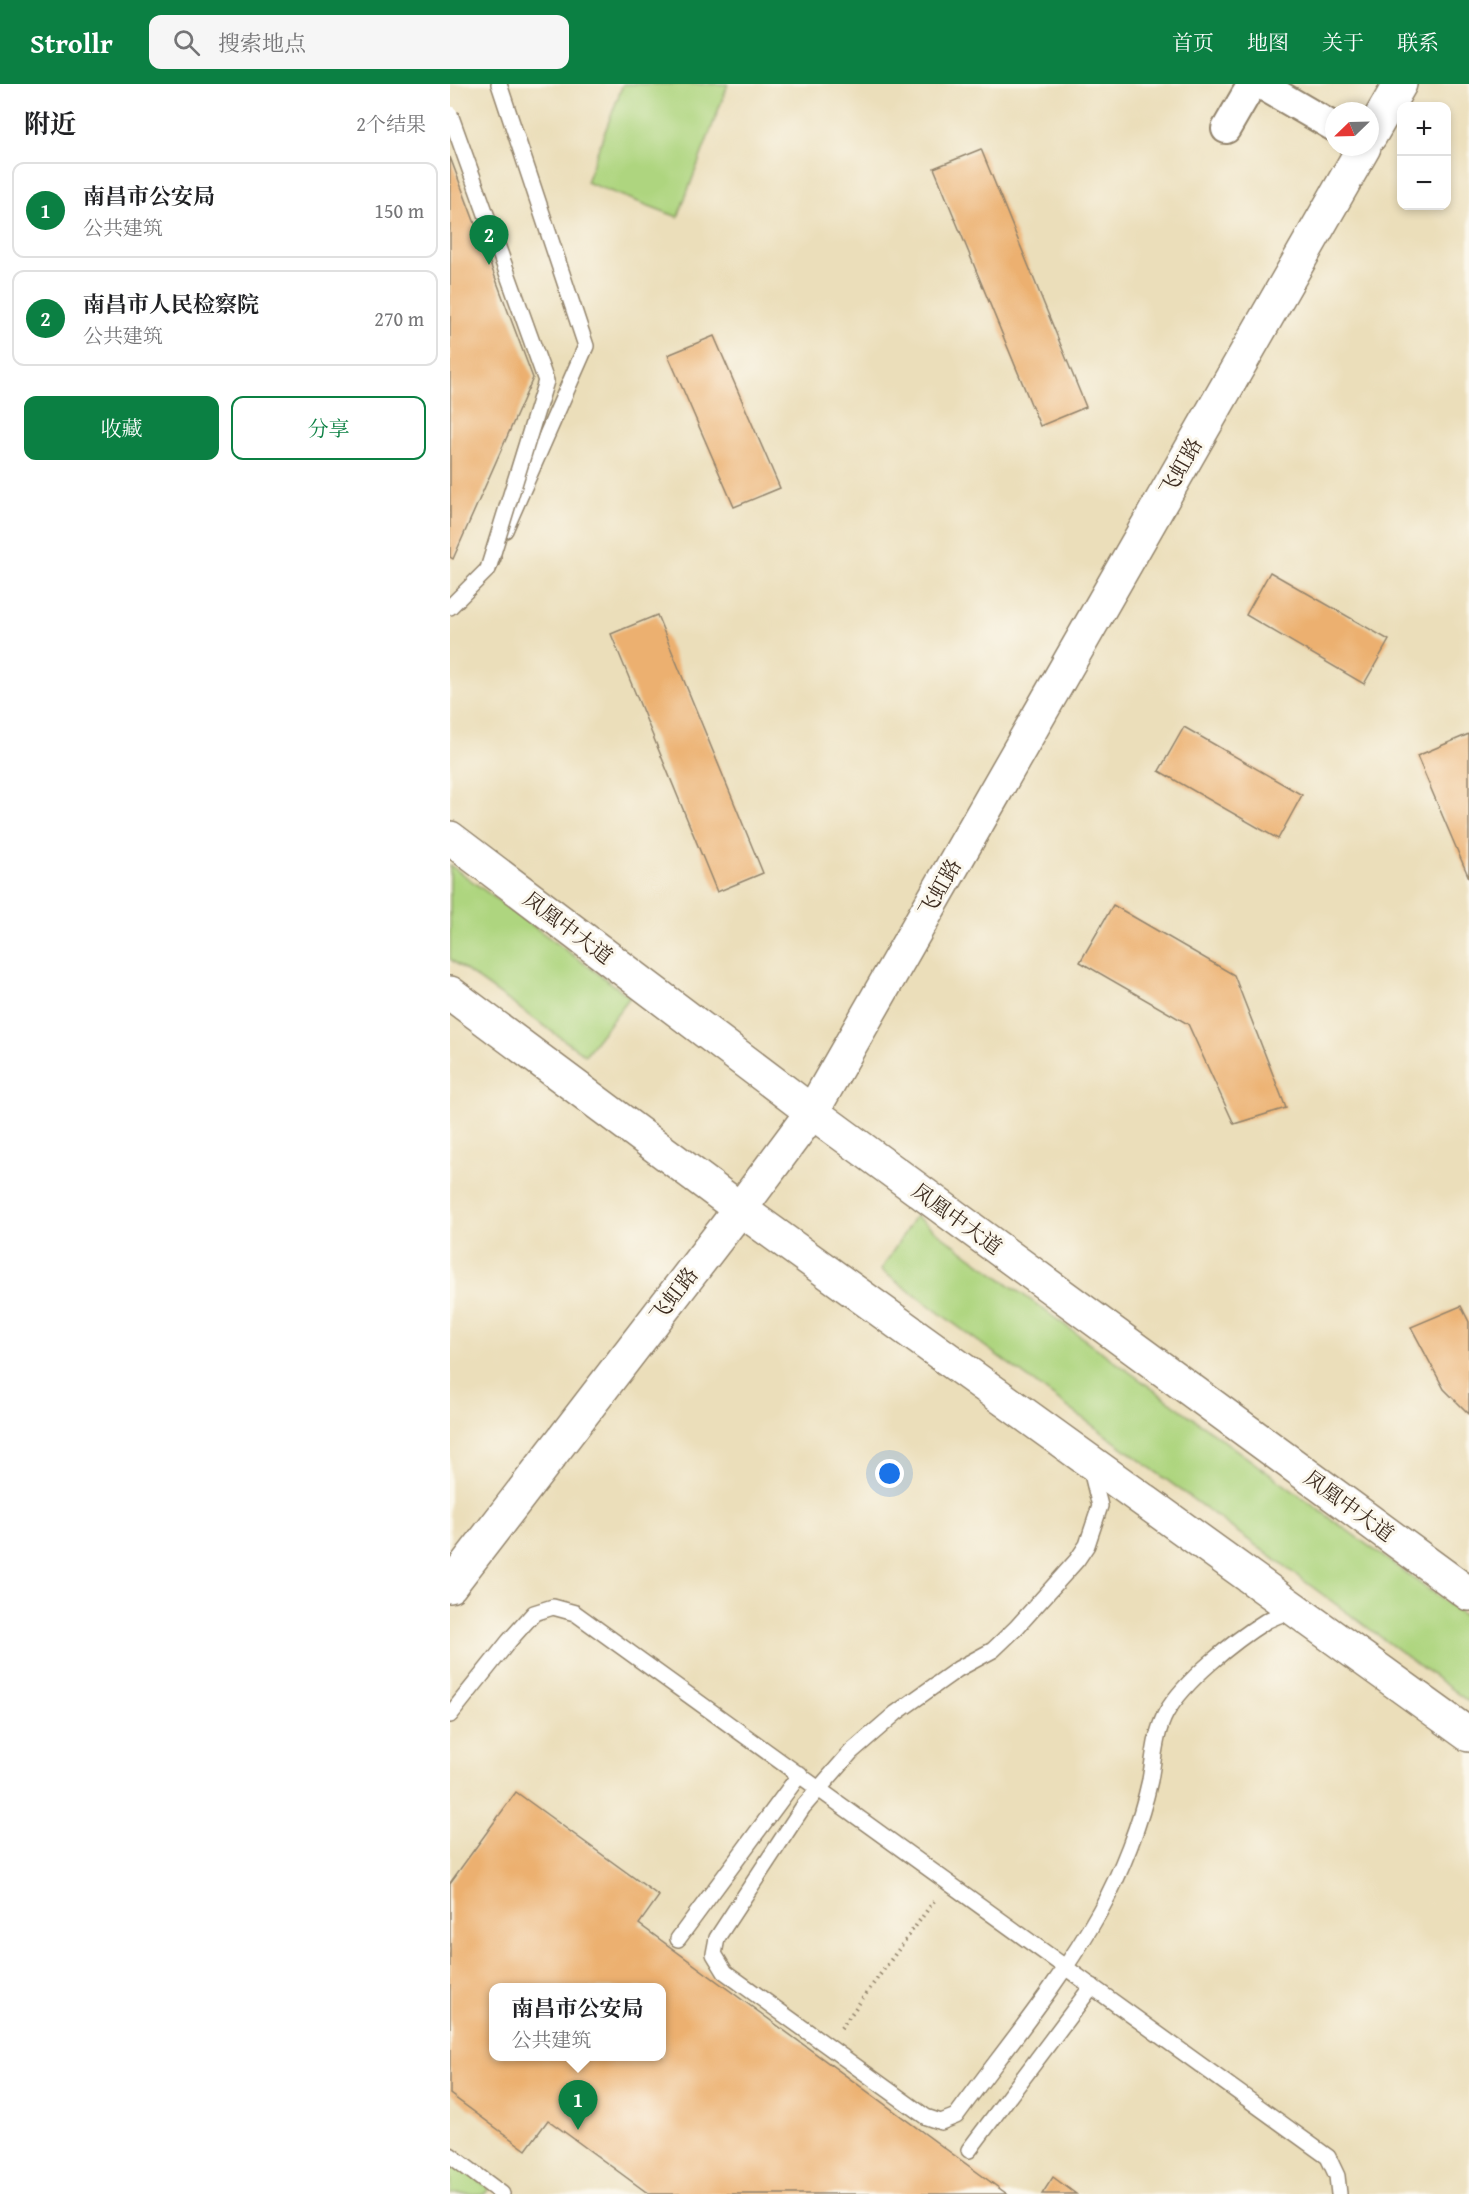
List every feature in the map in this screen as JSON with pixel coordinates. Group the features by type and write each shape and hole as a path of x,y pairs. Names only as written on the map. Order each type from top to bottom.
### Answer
{"main road":[{"path":"1379,120 1400,84"},
{"name":"飞虹路","path":"450,1586 812,1112 1359,156"},
{"name":"凤凰中大道","path":"450,838 812,1112 1469,1594"},
{"path":"450,993 740,1209 1469,1735"}],"street":[{"path":"1226,129 1252,84"},
{"path":"1260,84 1325,122"}],"lane":[{"path":"450,607 488,569 586,346 499,84"},
{"path":"450,114 546,381 488,569"},
{"path":"1089,1460 1100,1506 1087,1545 1077,1560 1016,1628 993,1650 958,1669 896,1713 851,1752 803,1807 717,1938 714,1954 725,1972 827,2046 926,2117 941,2122 956,2116 1056,1980 1099,1913 1120,1874 1150,1781 1155,1746 1165,1714 1183,1690 1216,1658 1267,1620 1296,1610"},
{"path":"450,1715 534,1613 553,1606 575,1613 1328,2157 1337,2176 1339,2194"},
{"path":"678,1939 800,1774"},
{"path":"969,2150 1092,1986"},
{"path":"450,2155 502,2194"}],"path":[{"path":"827,2046 949,1882"}],"green space":[{"path":"623,84 728,84 678,217 586,182"},
{"path":"450,865 630,997 585,1055 450,959"},
{"path":"915,1216 1469,1619 1469,1702 881,1270"},
{"path":"450,2160 489,2188 485,2194 450,2194"}],"building":[{"path":"981,149 1086,407 1040,426 934,168"},
{"path":"450,157 533,378 453,559 450,557"},
{"path":"714,336 780,488 734,507 668,355"},
{"path":"1270,572 1389,640 1364,684 1246,615"},
{"path":"657,615 763,873 717,892 611,634"},
{"path":"1184,727 1302,795 1278,839 1159,771"},
{"path":"1469,734 1469,878 1417,756"},
{"path":"1113,905 1234,975 1286,1108 1234,1124 1188,1024 1080,962"},
{"path":"1461,1306 1469,1322 1469,1414 1444,1389 1411,1327"},
{"path":"516,1792 659,1896 639,1924 1007,2194 649,2194 548,2120 526,2150 450,2094 450,1883"},
{"path":"1053,2177 1076,2194 1042,2194"}],"place":[{"name":"南昌市人民检察院","path":"489,265"},
{"name":"南昌市公安局","path":"578,2130"}]}
